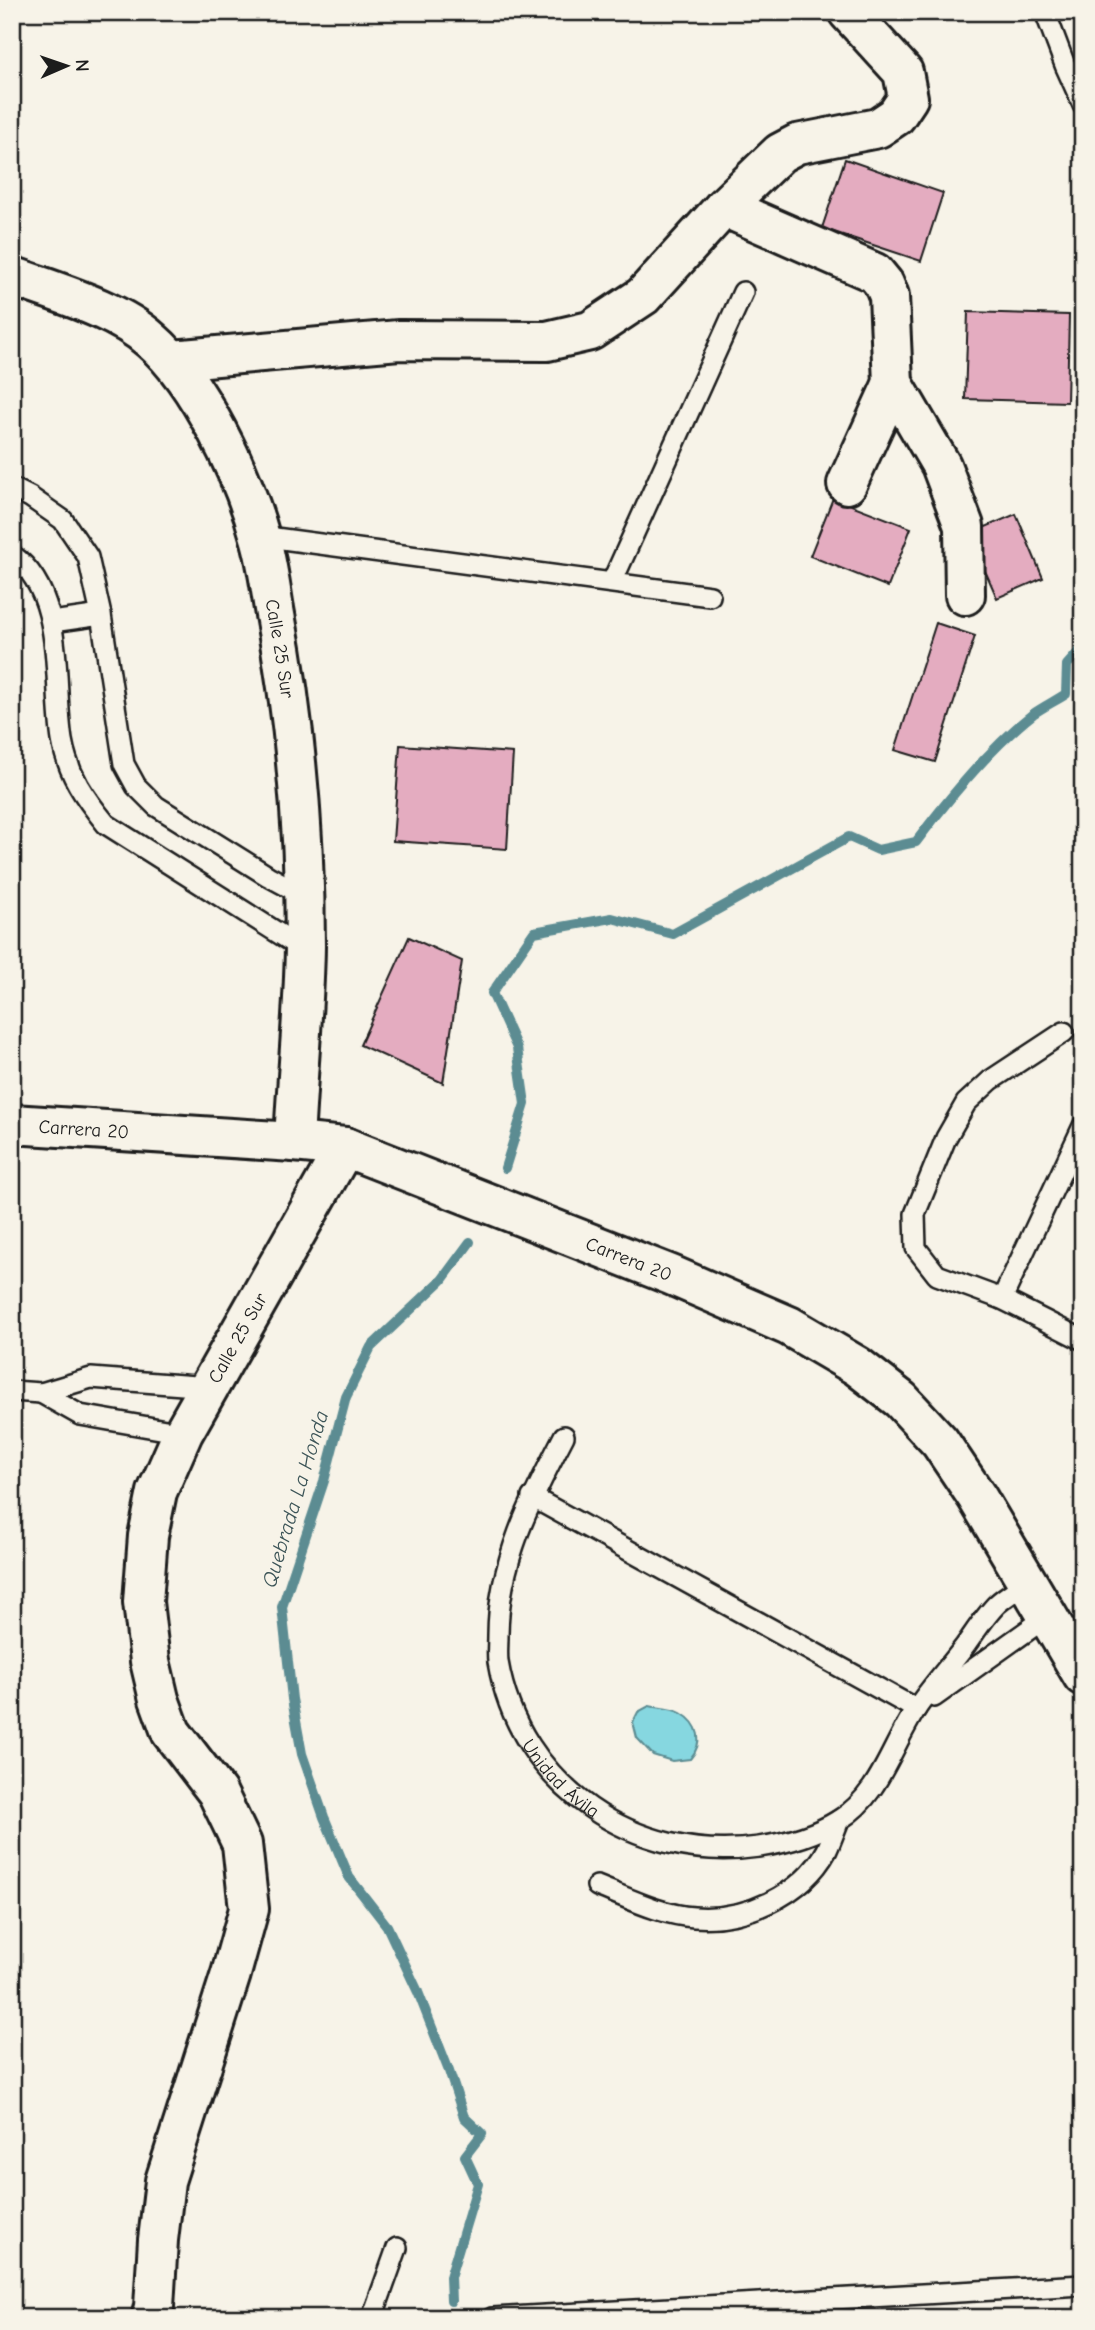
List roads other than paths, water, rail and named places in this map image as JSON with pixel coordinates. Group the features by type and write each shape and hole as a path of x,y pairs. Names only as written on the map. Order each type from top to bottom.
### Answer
{"street":[{"path":"172,360 400,340 547,341 590,331 643,296 724,207 780,153 797,144 878,128 896,117 908,98 903,72 848,12"},
{"path":"724,207 876,273 884,284 889,296 893,383 847,484"},
{"name":"Calle 25 Sur","path":"12,276 107,312 149,337 172,360 212,421 236,473 260,536 284,665 295,759 305,895 305,950 294,1142"},
{"path":"893,383 940,465 964,526 965,595"},
{"name":"Carrera 20","path":"12,1124 345,1147 695,1285 789,1326 857,1366 901,1399 940,1442 977,1497 1083,1676"},
{"name":"Calle 25 Sur","path":"151,2318 165,2181 248,1909 242,1844 217,1792 170,1732 159,1699 150,1661 143,1602 148,1536 157,1492 183,1433 345,1147"}],"lane":[{"path":"1045,12 1083,104"},
{"path":"612,582 743,292"},
{"path":"12,488 30,497 62,520 88,557 101,615 124,764 136,786 156,806 268,876 305,895"},
{"path":"260,536 710,596"},
{"path":"12,555 23,562 36,583 52,622 62,742 70,769 82,794 106,824 305,950"},
{"path":"52,622 101,615"},
{"path":"1064,1032 991,1080 967,1103 946,1138 915,1214 916,1248 937,1275 1002,1299 1083,1340"},
{"path":"1002,1299 1083,1126"},
{"path":"12,1391 41,1393 91,1378 209,1387"},
{"path":"41,1393 80,1415 183,1433"},
{"name":"Unidad Ávila","path":"564,1436 532,1497 507,1564 498,1613 498,1661 512,1712 535,1753 567,1791 601,1817 634,1833 669,1844 704,1850 736,1850 800,1838 839,1820 861,1802 882,1775 916,1709 998,1604 1027,1582"},
{"path":"532,1497 916,1709"},
{"name":"Unidad Ávila","path":"916,1709 1048,1616"},
{"name":"Unidad Ávila","path":"597,1886 649,1907 693,1917 728,1916 766,1905 799,1884 826,1852 839,1820"},
{"path":"372,2318 397,2248"},
{"path":"492,2318 1083,2285"}],"water":[{"path":"649,1706 677,1711 687,1717 696,1728 697,1747 690,1759 672,1761 653,1755 637,1738 633,1722 638,1712"}],"waterway":[{"name":"Quebrada La Honda","path":"505,1168 525,1104 517,1048 492,993 534,932 612,918 673,934 849,837 878,850 916,842 956,791 1001,742 1033,714 1066,694 1067,665 1083,647"},
{"name":"Quebrada La Honda","path":"451,2301 450,2277 478,2184 465,2156 482,2134 464,2117 418,1992 387,1926 349,1877 324,1817 302,1754 292,1699 282,1607 324,1481 346,1397 371,1347 442,1280 470,1242"}]}
